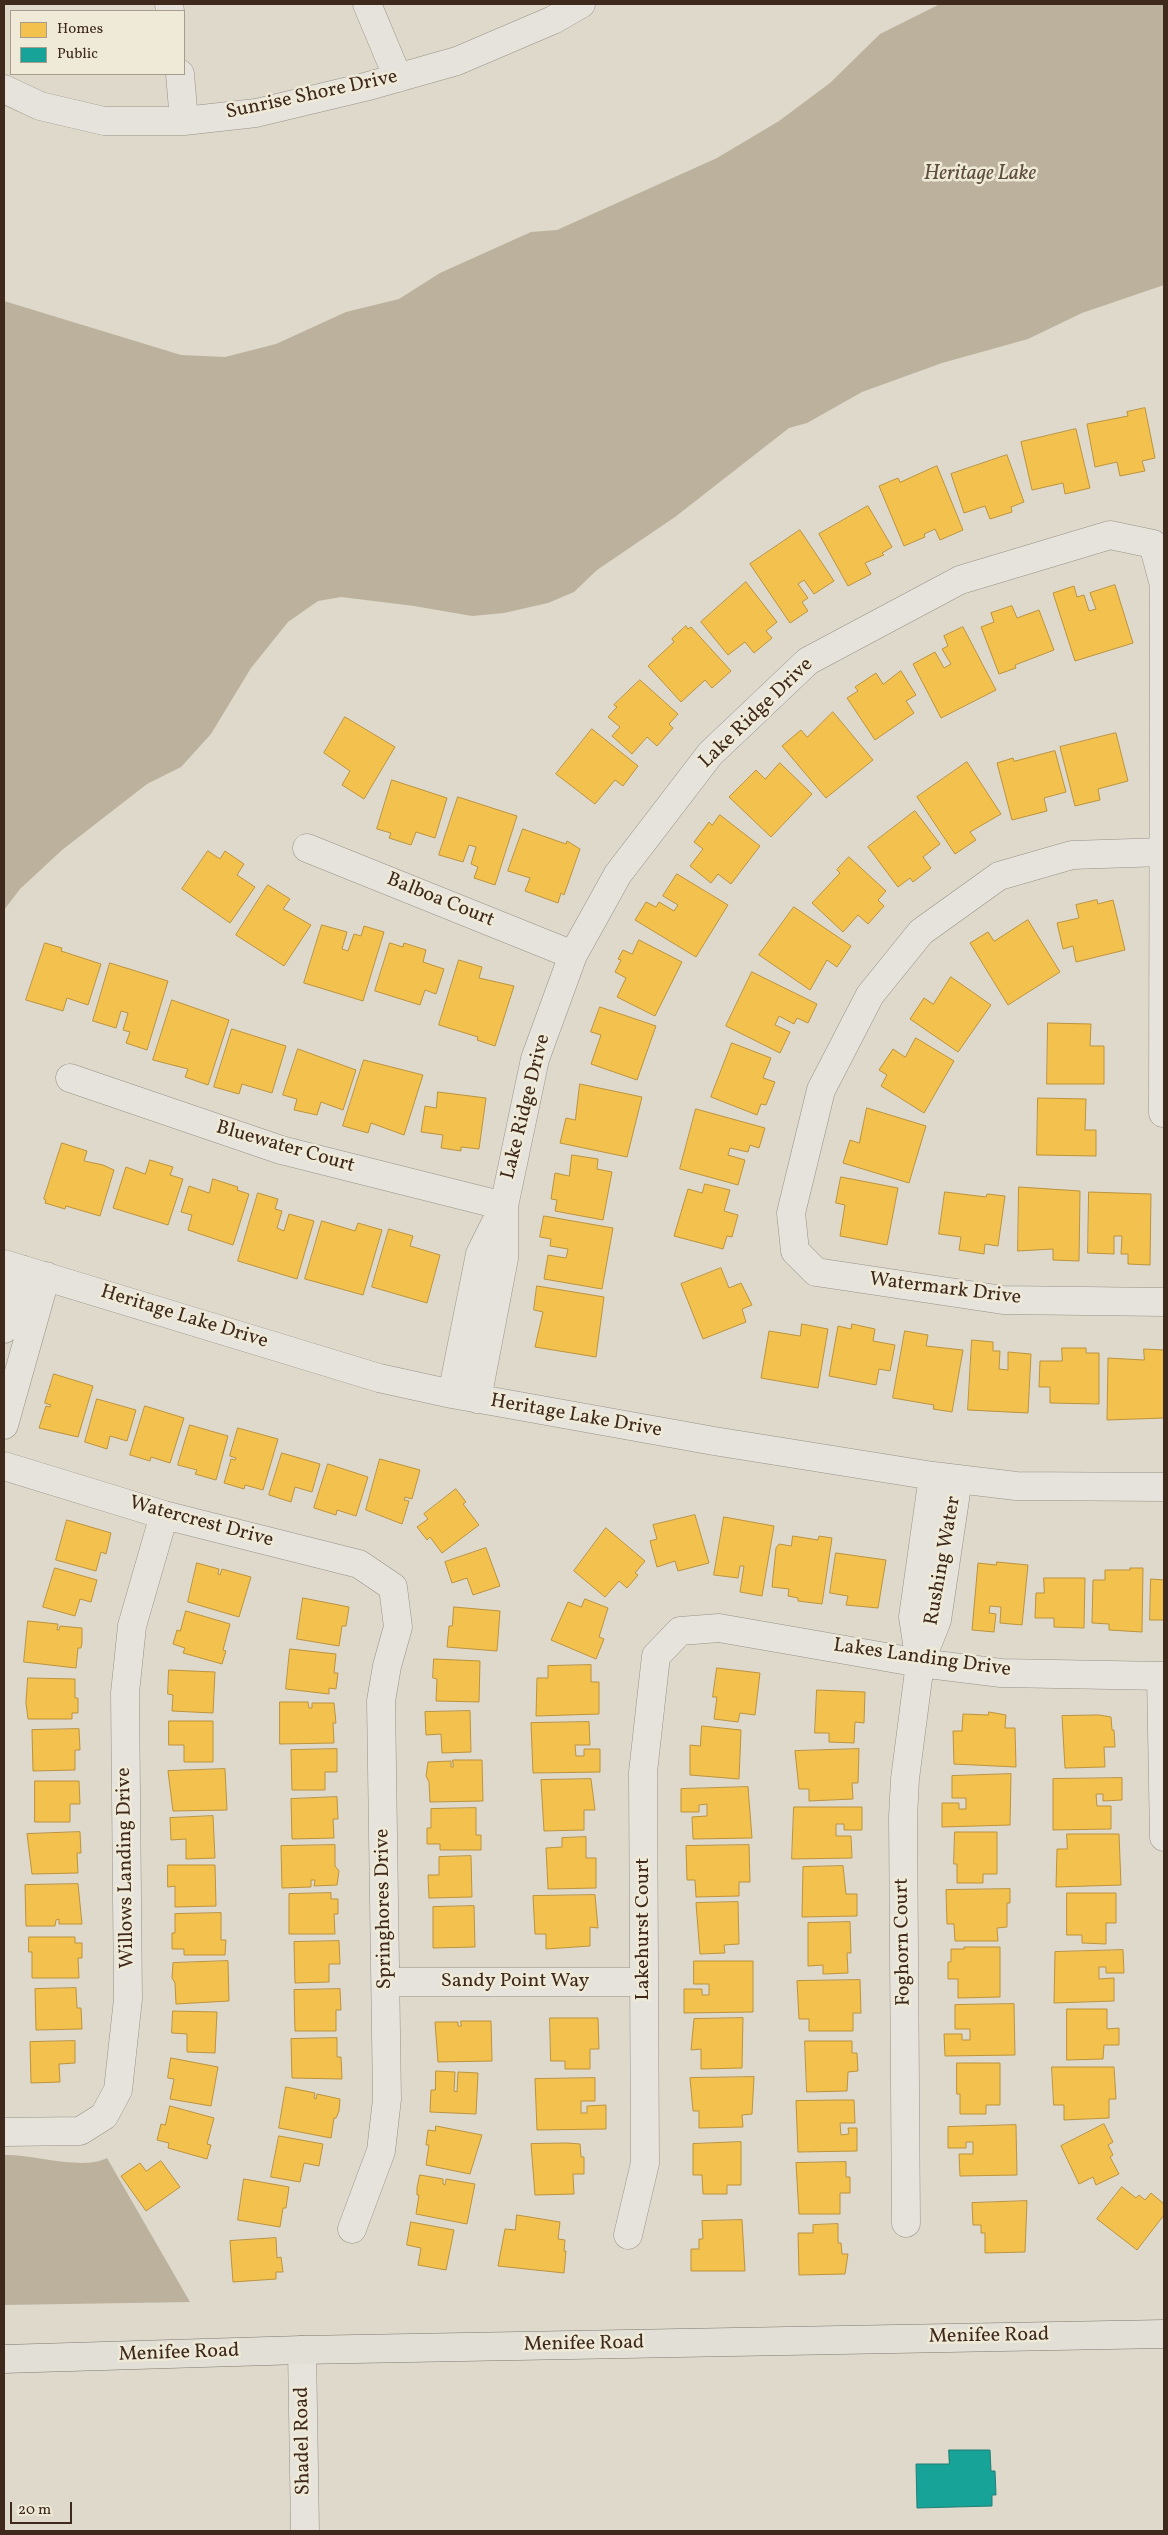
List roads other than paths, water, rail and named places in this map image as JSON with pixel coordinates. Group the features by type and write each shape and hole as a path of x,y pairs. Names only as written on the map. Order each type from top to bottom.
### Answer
{"main road":[{"name":"Menifee Road","path":"4,2358 302,2350 1164,2334"}],"street":[{"path":"367,4 398,78"},
{"name":"Sunrise Shore Drive","path":"4,89 40,106 104,121 184,121 256,113 398,78 457,61 553,20 581,4"},
{"path":"180,75 184,121"},
{"name":"Lake Ridge Drive","path":"464,1396 504,1258 504,1206 535,1059 572,955 618,874 710,754 808,661 960,580 1110,535 1152,544 1164,585 1163,852"},
{"name":"Balboa Court","path":"307,848 572,955"},
{"path":"1163,852 1163,1112"},
{"name":"Watermark Drive","path":"1163,852 1072,855 999,876 921,932 870,995 821,1090 791,1213 795,1251 816,1272 1003,1300 1164,1302"},
{"name":"Bluewater Court","path":"70,1078 281,1150 504,1206"},
{"path":"4,1329 24,1270"},
{"path":"4,1425 24,1270"},
{"name":"Heritage Lake Drive","path":"24,1270 379,1378 464,1396 714,1441 946,1477 1016,1486 1164,1487"},
{"name":"Watercrest Drive","path":"4,1466 164,1516 359,1564 394,1587"},
{"name":"Rushing Water","path":"920,1663 913,1617 946,1477"},
{"name":"Willows Landing Drive","path":"4,2132 80,2131 104,2116 118,2090 128,1999 125,1694 132,1626 164,1516"},
{"name":"Springhores Drive","path":"352,2229 382,2142 387,2099 387,1982 381,1701 387,1666 398,1627 394,1587"},
{"name":"Lakes Landing Drive","path":"680,1631 719,1628 920,1663 1001,1673 1163,1676"},
{"name":"Lakehurst Court","path":"628,2235 645,2163 643,1772 656,1656 680,1631"},
{"name":"Foghorn Court","path":"906,2223 903,1817 905,1779 920,1663"},
{"path":"1163,1676 1164,1837"},
{"name":"Sandy Point Way","path":"387,1982 644,1982"},
{"name":"Shadel Road","path":"302,2350 305,2531"}],"water":[{"name":"Heritage Lake","path":"940,4 1164,4 1164,285 1082,313 1028,339 942,363 862,392 807,423 789,428 675,517 597,570 574,592 548,603 504,613 472,616 414,606 341,597 318,601 288,622 251,668 211,734 181,767 147,784 62,850 20,889 4,910 4,301 181,355 225,357 276,344 346,312 399,299 440,273 531,232 557,230 717,158 779,121 830,83 880,34"},
{"path":"4,2155 85,2163 97,2162 107,2158 190,2302 4,2305"}]}
